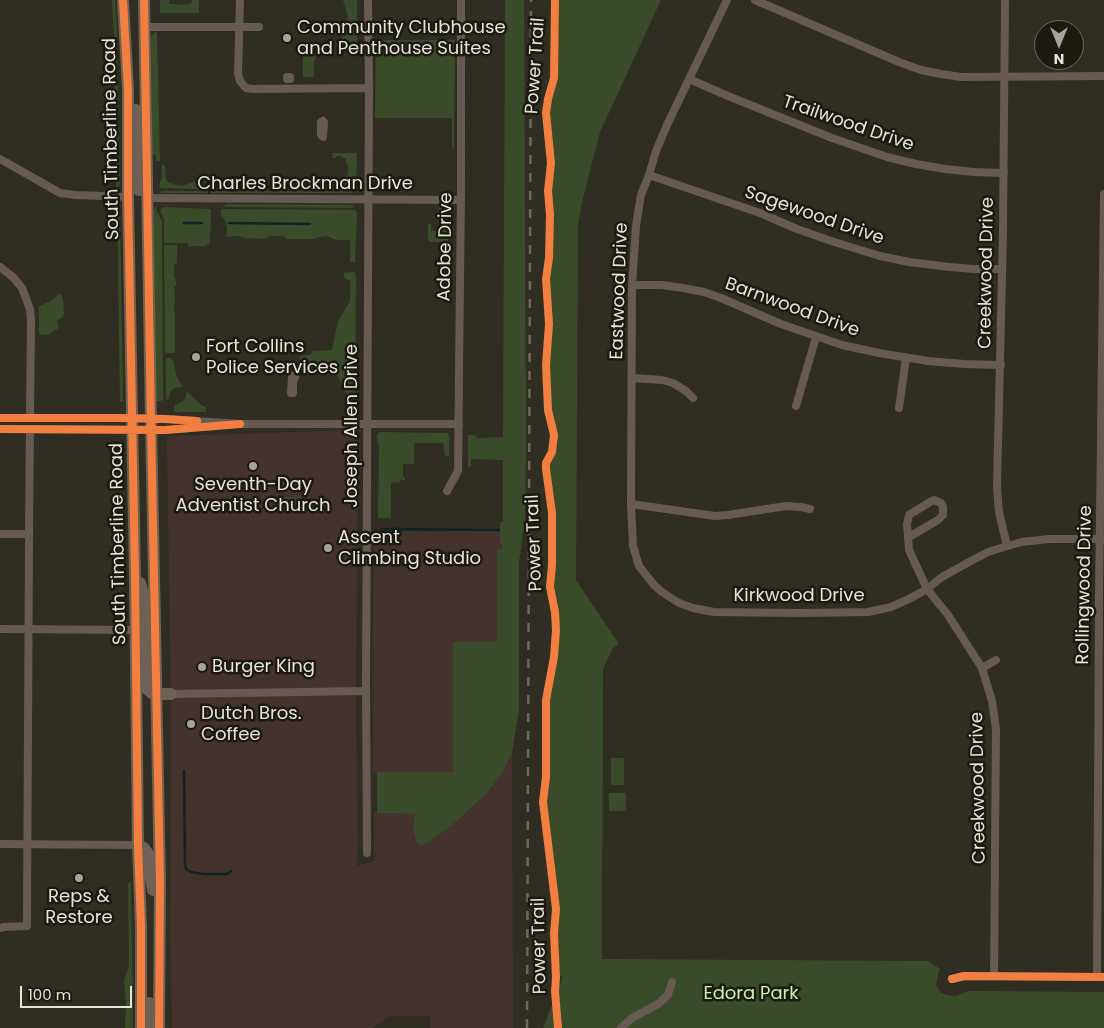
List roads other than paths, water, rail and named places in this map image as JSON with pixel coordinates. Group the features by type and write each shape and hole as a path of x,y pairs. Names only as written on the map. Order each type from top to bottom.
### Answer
{"main road":[{"name":"South Timberline Road","path":"124,0 128,89 128,197 142,1028"},
{"name":"South Timberline Road","path":"144,0 160,881 159,1028"},
{"path":"128,89 136,109 139,191 142,196 148,198"},
{"path":"128,197 137,201 140,206 141,260 149,294"},
{"path":"135,574 142,586 145,605 147,690 157,694 171,694"},
{"path":"138,845 144,848 148,854 159,947"},
{"path":"141,926 147,958 151,1028"}],"street":[{"path":"240,0 238,74 244,86 249,89 369,88"},
{"name":"Joseph Allen Drive","path":"367,853 368,0"},
{"name":"Adobe Drive","path":"447,491 458,471 461,0"},
{"name":"Eastwood Drive","path":"662,592 639,566 633,546 631,504 632,285 636,226 640,195 649,175 656,151 727,0"},
{"path":"755,0 921,70 961,77 1104,76"},
{"name":"Creekwood Drive","path":"1005,0 998,500 1007,546"},
{"path":"144,27 259,27"},
{"name":"Trailwood Drive","path":"689,79 824,134 887,157 945,169 1004,173"},
{"path":"0,159 60,193 128,197"},
{"name":"Sagewood Drive","path":"649,175 760,213 826,240 880,256 950,267 1002,269"},
{"name":"Rollingwood Drive","path":"1100,977 1104,194"},
{"name":"Charles Brockman Drive","path":"148,198 461,200"},
{"path":"0,267 14,278 22,288 30,309 30,417"},
{"name":"Barnwood Drive","path":"632,285 662,285 704,292 842,346 906,358 964,364 1000,365"},
{"path":"796,406 816,337"},
{"path":"899,408 906,358"},
{"path":"632,378 662,380 672,383 681,387 693,398"},
{"path":"0,418 30,417 132,424"},
{"path":"0,429 132,424 194,428 240,424 459,424"},
{"path":"0,928 27,926 30,429"},
{"name":"Creekwood Drive","path":"909,537 943,515 944,507 941,503 934,500 909,515 907,524 909,550 927,589 948,615 982,668 992,701 996,729 994,976"},
{"path":"631,504 715,516 786,506 810,509"},
{"path":"0,534 29,534"},
{"name":"Kirkwood Drive","path":"662,592 679,603 714,612 868,612 891,607 911,598 969,562 988,552 1007,546 1049,539 1102,539"},
{"path":"0,629 135,630"},
{"path":"982,668 996,660"},
{"path":"171,694 366,691"},
{"path":"0,844 138,845"},
{"path":"952,980 964,976 1100,977"},
{"path":"622,1028 632,1018 658,1004 668,995 672,982"}],"waterway":[{"path":"208,181 209,189"},
{"path":"257,187 264,185 274,188"},
{"path":"209,187 255,187"},
{"path":"276,188 283,187"},
{"path":"184,223 202,223"},
{"path":"229,223 310,224"},
{"path":"381,529 499,530"},
{"path":"184,771 186,869 203,874 227,874 231,871"}],"railway":[{"path":"527,1028 531,0"}],"place":[{"name":"Community Clubhouse and Penthouse Suites","path":"287,38"},
{"name":"Fort Collins Police Services","path":"196,357"},
{"name":"Seventh-Day Adventist Church","path":"253,466"},
{"name":"Ascent Climbing Studio","path":"328,548"},
{"name":"Burger King","path":"202,667"},
{"name":"Dutch Bros. Coffee","path":"191,724"},
{"name":"Reps & Restore","path":"79,878"}],"park label":[{"name":"Edora Park","path":"751,994"}]}
